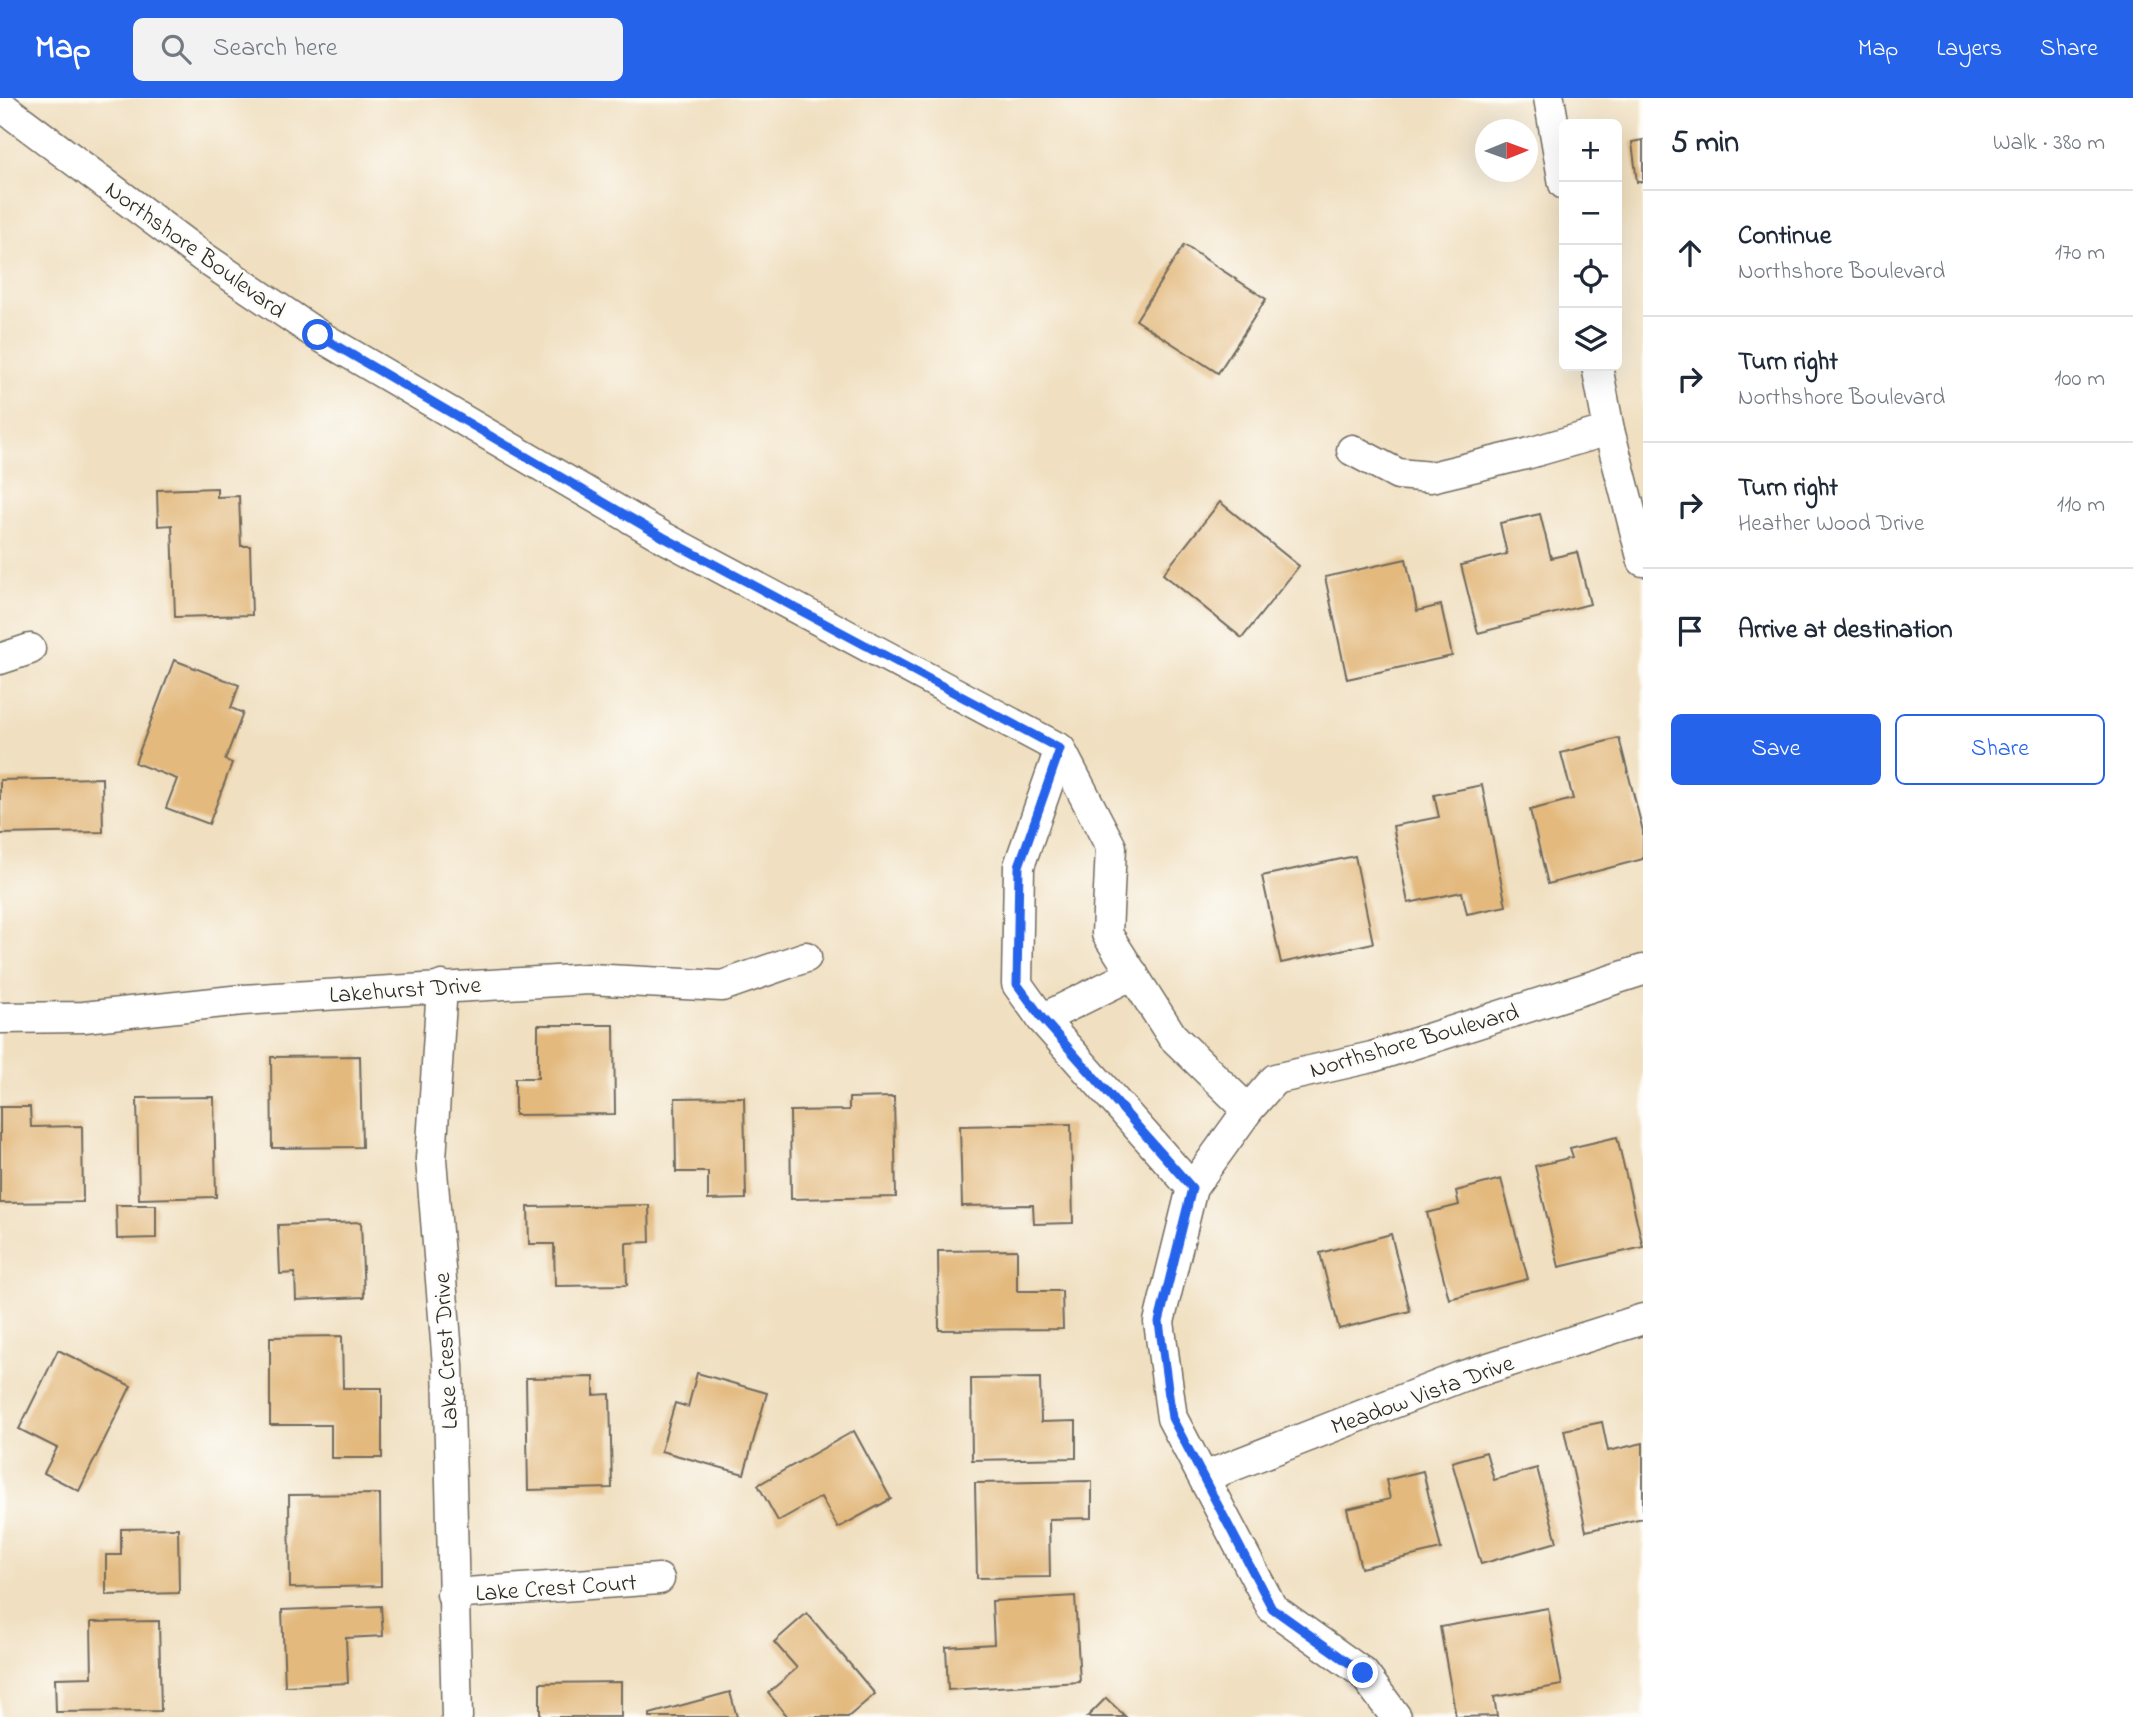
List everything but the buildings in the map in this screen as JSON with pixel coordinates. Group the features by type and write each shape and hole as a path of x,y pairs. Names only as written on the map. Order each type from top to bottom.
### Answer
{"street":[{"path":"1549,98 1564,182"},
{"name":"Northshore Boulevard","path":"0,105 204,257 318,335 663,537 1060,749"},
{"path":"1598,371 1609,430 1643,561"},
{"path":"1352,450 1398,474 1431,477 1609,430"},
{"path":"0,659 30,649"},
{"path":"1060,749 1111,847 1107,934 1172,1036 1248,1110"},
{"path":"1060,749 1019,866 1017,984 1042,1018 1192,1188 1159,1322 1172,1418 1272,1608 1363,1673 1396,1717"},
{"name":"Lakehurst Drive","path":"0,1018 84,1017 242,1000 589,979 722,986 806,957"},
{"name":"Northshore Boulevard","path":"1192,1188 1248,1110 1275,1079 1373,1057 1643,970"},
{"path":"1042,1018 1133,974"},
{"name":"Lake Crest Drive","path":"442,986 431,1160 449,1365 457,1717"},
{"name":"Meadow Vista Drive","path":"1204,1477 1460,1377 1643,1320"},
{"name":"Lake Crest Court","path":"453,1594 659,1579"}],"route":[{"path":"318,335 663,537 1060,749 1019,866 1017,984 1042,1018 1192,1188 1159,1322 1172,1418 1272,1608 1363,1673"}]}
